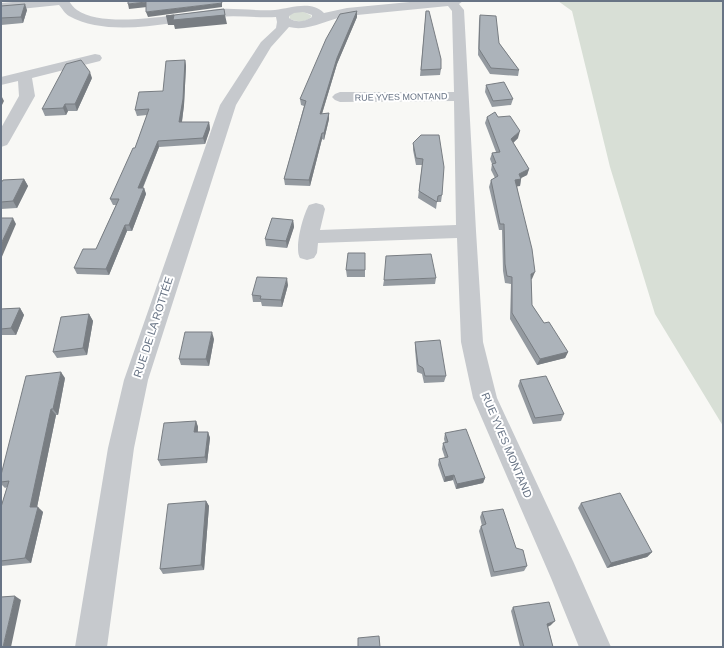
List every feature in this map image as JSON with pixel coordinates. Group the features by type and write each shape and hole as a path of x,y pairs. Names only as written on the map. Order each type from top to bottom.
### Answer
{"street":[{"path":"1,7 61,1 65,8 76,16 93,21 107,22 142,21 219,13 285,19 310,23 308,8 334,14 454,1"},
{"name":"RUE YVES MONTAND","path":"454,1 458,10 466,231 472,342 485,398 563,571 595,647"},
{"name":"RUE DE LA ROTTÉE","path":"91,647 121,448 136,380 228,105 266,45 285,19 308,8"},
{"path":"1,81 95,58"},
{"path":"1,142 27,96 25,75"},
{"name":"RUE YVES MONTAND","path":"341,98 461,96"},
{"path":"316,209 308,245 466,231"}],"shaded area":[{"path":"558,1 723,1 723,426 655,314 610,167 572,11"},
{"path":"295,12 304,12 312,16 307,20 302,21 290,19 289,15"}],"building":[{"path":"128,1 221,1 222,3 146,12 146,2 128,4"},
{"path":"25,4 21,17 1,18 1,6"},
{"path":"224,9 225,15 173,20 174,15"},
{"path":"357,11 337,58 320,114 329,113 309,180 284,179 306,101 300,99 326,39 340,14"},
{"path":"426,11 429,11 441,59 441,69 421,70"},
{"path":"480,15 496,16 499,43 519,70 491,68 479,49"},
{"path":"81,60 90,72 75,104 65,104 63,108 42,109 66,64"},
{"path":"185,60 183,99 179,122 209,122 203,138 158,141 138,188 144,188 129,225 125,225 106,269 74,268 83,249 96,249 119,199 110,199 133,148 135,148 149,109 135,110 139,92 163,91 166,61"},
{"path":"504,82 513,99 493,101 486,85"},
{"path":"495,112 498,117 510,116 520,131 511,139 529,169 519,174 521,179 515,180 532,249 535,272 531,274 532,305 544,323 549,322 568,352 540,359 512,313 512,277 507,276 505,264 504,224 500,224 491,180 498,176 492,164 496,163 492,153 500,152 487,117"},
{"path":"421,135 439,135 444,167 442,195 438,196 437,202 419,191 423,159 416,158 413,143"},
{"path":"24,179 13,201 1,202 1,183 3,180"},
{"path":"1,218 13,218 1,244"},
{"path":"272,218 293,220 286,241 265,239"},
{"path":"348,253 365,253 365,270 346,270"},
{"path":"431,254 436,278 384,280 386,256"},
{"path":"257,277 287,278 281,300 260,299 261,296 252,295"},
{"path":"20,308 11,328 1,329 1,309"},
{"path":"89,314 83,348 53,352 61,317"},
{"path":"185,332 212,332 206,359 179,359"},
{"path":"440,340 446,376 425,376 423,368 418,365 415,342"},
{"path":"61,372 53,409 51,409 30,507 38,507 25,558 1,561 1,507 9,481 1,482 1,475 26,376"},
{"path":"546,376 564,414 535,418 520,380"},
{"path":"196,421 194,432 208,432 205,457 158,460 164,423"},
{"path":"466,429 485,478 457,484 454,475 445,477 439,459 448,457 443,443 448,442 445,433"},
{"path":"620,493 652,552 611,563 581,503"},
{"path":"206,501 201,565 160,569 168,504"},
{"path":"503,509 516,548 523,550 527,566 494,572 481,526 486,524 482,512"},
{"path":"15,596 3,647 1,647 1,597"},
{"path":"549,602 555,621 547,624 553,647 524,647 513,607"},
{"path":"379,636 380,647 358,647 358,638"}]}
